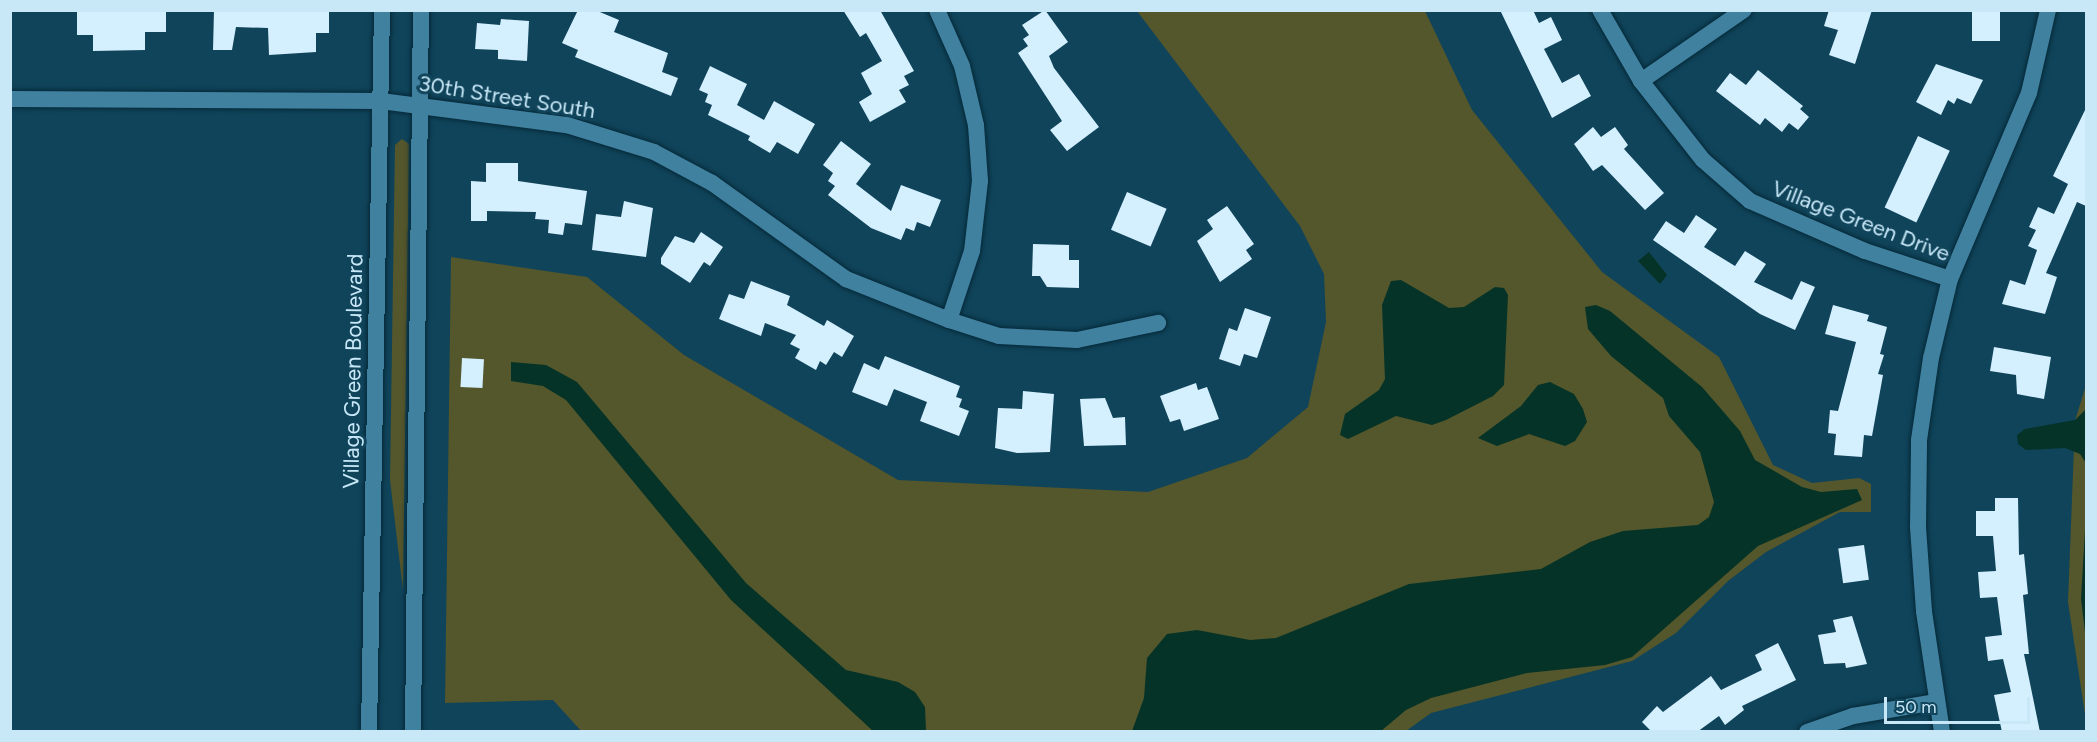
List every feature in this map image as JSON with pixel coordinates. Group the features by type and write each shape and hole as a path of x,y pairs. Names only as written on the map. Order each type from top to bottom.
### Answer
{"street":[{"name":"Village Green Boulevard","path":"369,732 382,10"},
{"path":"413,732 421,10"},
{"path":"937,10 962,66 976,125 980,181 972,251 949,320"},
{"name":"Village Green Drive","path":"1600,10 1641,81 1703,160 1750,201 1865,251 1950,279 1931,358 1919,440 1918,528 1935,702 1942,732"},
{"path":"1641,81 1744,10"},
{"path":"1950,279 2030,93 2048,10"},
{"name":"30th Street South","path":"10,99 381,101 419,104 567,125 654,152 712,183 846,279 949,320 999,336 1077,340 1158,323"},
{"path":"1807,732 1853,716 1935,702"}],"shaded area":[{"path":"1137,11 1425,11 1472,110 1602,272 1719,357 1773,465 1812,483 1859,478 1871,484 1871,512 1840,512 1766,552 1728,581 1676,633 1632,661 1431,713 1406,731 582,732 553,700 445,703 451,257 587,277 684,355 898,480 1148,492 1247,458 1308,407 1326,322 1324,274 1300,226"},
{"path":"402,139 409,144 403,590 390,480 395,145"},
{"path":"1649,252 1667,275 1660,284 1638,261"},
{"path":"1401,280 1449,308 1464,307 1495,287 1504,288 1508,295 1504,385 1493,396 1432,425 1396,416 1348,439 1340,435 1345,414 1379,390 1385,379 1382,305 1391,281"},
{"path":"1596,305 1610,311 1702,387 1740,431 1755,460 1802,487 1821,492 1857,489 1862,500 1758,546 1632,657 1605,665 1527,673 1431,698 1406,710 1381,731 1132,731 1144,698 1147,658 1167,634 1197,630 1250,640 1276,638 1409,584 1541,569 1590,542 1623,531 1698,525 1709,517 1714,502 1700,452 1669,416 1663,398 1611,356 1588,329 1585,307"},
{"path":"511,362 546,365 577,382 746,583 846,670 898,682 915,692 925,707 926,731 873,731 731,600 566,400 543,386 511,381"},
{"path":"1550,382 1574,394 1583,409 1587,422 1575,441 1565,446 1529,434 1497,446 1478,438 1521,406 1538,385"},
{"path":"2086,385 2086,721 2068,602 2075,421"},
{"path":"2086,409 2086,463 2080,454 2065,448 2026,450 2018,444 2017,435 2025,429 2075,420"},
{"path":"2086,513 2086,640 2081,599"}],"building":[{"path":"166,10 166,32 145,32 145,50 93,51 93,35 77,35 77,11"},
{"path":"214,10 329,10 329,33 316,33 316,52 269,55 268,28 236,27 232,50 213,50"},
{"path":"578,10 595,10 619,20 614,32 668,53 662,72 678,78 671,96 575,57 578,50 562,43"},
{"path":"843,10 880,10 914,71 904,76 909,85 899,90 906,102 870,122 859,102 872,94 861,73 882,61 866,33 860,37"},
{"path":"1045,10 1068,42 1049,56 1054,68 1099,127 1067,151 1050,130 1062,121 1018,53 1028,46 1023,39 1029,35 1022,25"},
{"path":"1500,10 1533,10 1539,23 1551,17 1562,40 1544,49 1562,83 1579,74 1591,96 1552,118"},
{"path":"1829,10 1872,10 1855,64 1829,55 1838,30 1824,26"},
{"path":"1972,10 2000,10 2000,41 1972,41"},
{"path":"501,19 529,21 527,61 498,59 498,50 475,49 477,23 500,25"},
{"path":"1936,64 1983,80 1971,104 1957,98 1954,104 1948,100 1941,115 1916,102"},
{"path":"710,66 747,84 737,105 764,120 774,101 815,124 798,154 777,142 770,153 748,140 750,136 708,115 712,105 705,102 708,94 699,90"},
{"path":"1758,70 1803,106 1800,109 1809,117 1798,130 1789,123 1782,132 1765,118 1760,125 1716,91 1730,73 1746,85"},
{"path":"2086,108 2086,206 2077,202 2046,273 2057,277 2045,314 2002,304 2010,280 2025,285 2037,250 2028,246 2036,230 2029,227 2038,207 2054,214 2068,184 2053,176"},
{"path":"1593,127 1601,137 1615,127 1628,145 1624,149 1664,193 1645,210 1602,165 1593,171 1574,144"},
{"path":"1918,136 1950,151 1916,222 1885,208"},
{"path":"841,141 871,164 856,184 891,211 901,185 941,200 930,227 917,222 914,231 906,228 901,240 871,228 828,195 835,186 828,181 833,173 823,165"},
{"path":"486,163 518,163 518,181 587,191 582,225 565,223 563,235 548,233 549,220 535,219 536,212 487,211 487,221 471,221 471,181 486,182"},
{"path":"1127,192 1167,209 1151,247 1111,230"},
{"path":"624,201 653,208 646,257 592,250 596,214 621,217"},
{"path":"1227,206 1254,244 1246,250 1252,259 1220,282 1197,241 1213,229 1207,220"},
{"path":"1696,215 1717,229 1704,247 1735,266 1745,251 1766,264 1754,282 1792,300 1801,281 1815,287 1795,330 1760,314 1653,240 1666,221 1684,233"},
{"path":"701,232 723,247 710,266 704,262 690,283 661,264 661,258 675,236 694,243"},
{"path":"1033,244 1069,245 1069,260 1079,260 1079,288 1047,287 1040,276 1032,276"},
{"path":"751,281 790,296 787,305 824,326 827,320 854,336 842,357 834,352 826,365 820,361 816,370 795,358 800,349 790,344 796,335 765,323 761,336 719,319 729,294 744,299"},
{"path":"1833,305 1869,315 1867,321 1887,327 1880,354 1884,355 1878,374 1883,375 1872,436 1864,435 1862,457 1834,455 1836,434 1828,433 1830,410 1838,411 1856,342 1825,334"},
{"path":"1245,308 1271,317 1257,358 1244,354 1240,366 1219,359 1229,328 1237,331"},
{"path":"1994,347 2051,357 2044,399 2017,394 2016,375 1990,371"},
{"path":"885,356 960,386 956,397 962,399 959,407 969,411 959,436 920,421 927,402 894,389 887,406 852,392 864,363 879,370"},
{"path":"462,358 484,359 482,388 460,387"},
{"path":"1196,383 1198,390 1207,387 1219,419 1184,431 1180,419 1170,422 1160,396"},
{"path":"1023,391 1054,394 1050,452 1017,453 995,448 998,408 1022,409"},
{"path":"1105,398 1113,418 1125,417 1126,445 1084,446 1080,399"},
{"path":"1995,498 2018,498 2019,555 2024,554 2028,594 2023,595 2029,654 2024,654 2040,732 2002,732 1994,695 2011,692 2003,659 1988,661 1985,637 2002,635 1997,597 1980,598 1978,572 1996,571 1993,536 1976,536 1976,511 1995,511"},
{"path":"1864,545 1869,580 1843,583 1838,549"},
{"path":"1852,616 1867,664 1846,668 1845,663 1824,664 1818,635 1836,632 1833,620"},
{"path":"1778,643 1796,680 1742,706 1744,710 1725,725 1719,716 1697,732 1652,732 1642,722 1657,706 1663,712 1711,676 1721,690 1762,670 1755,655"}]}
